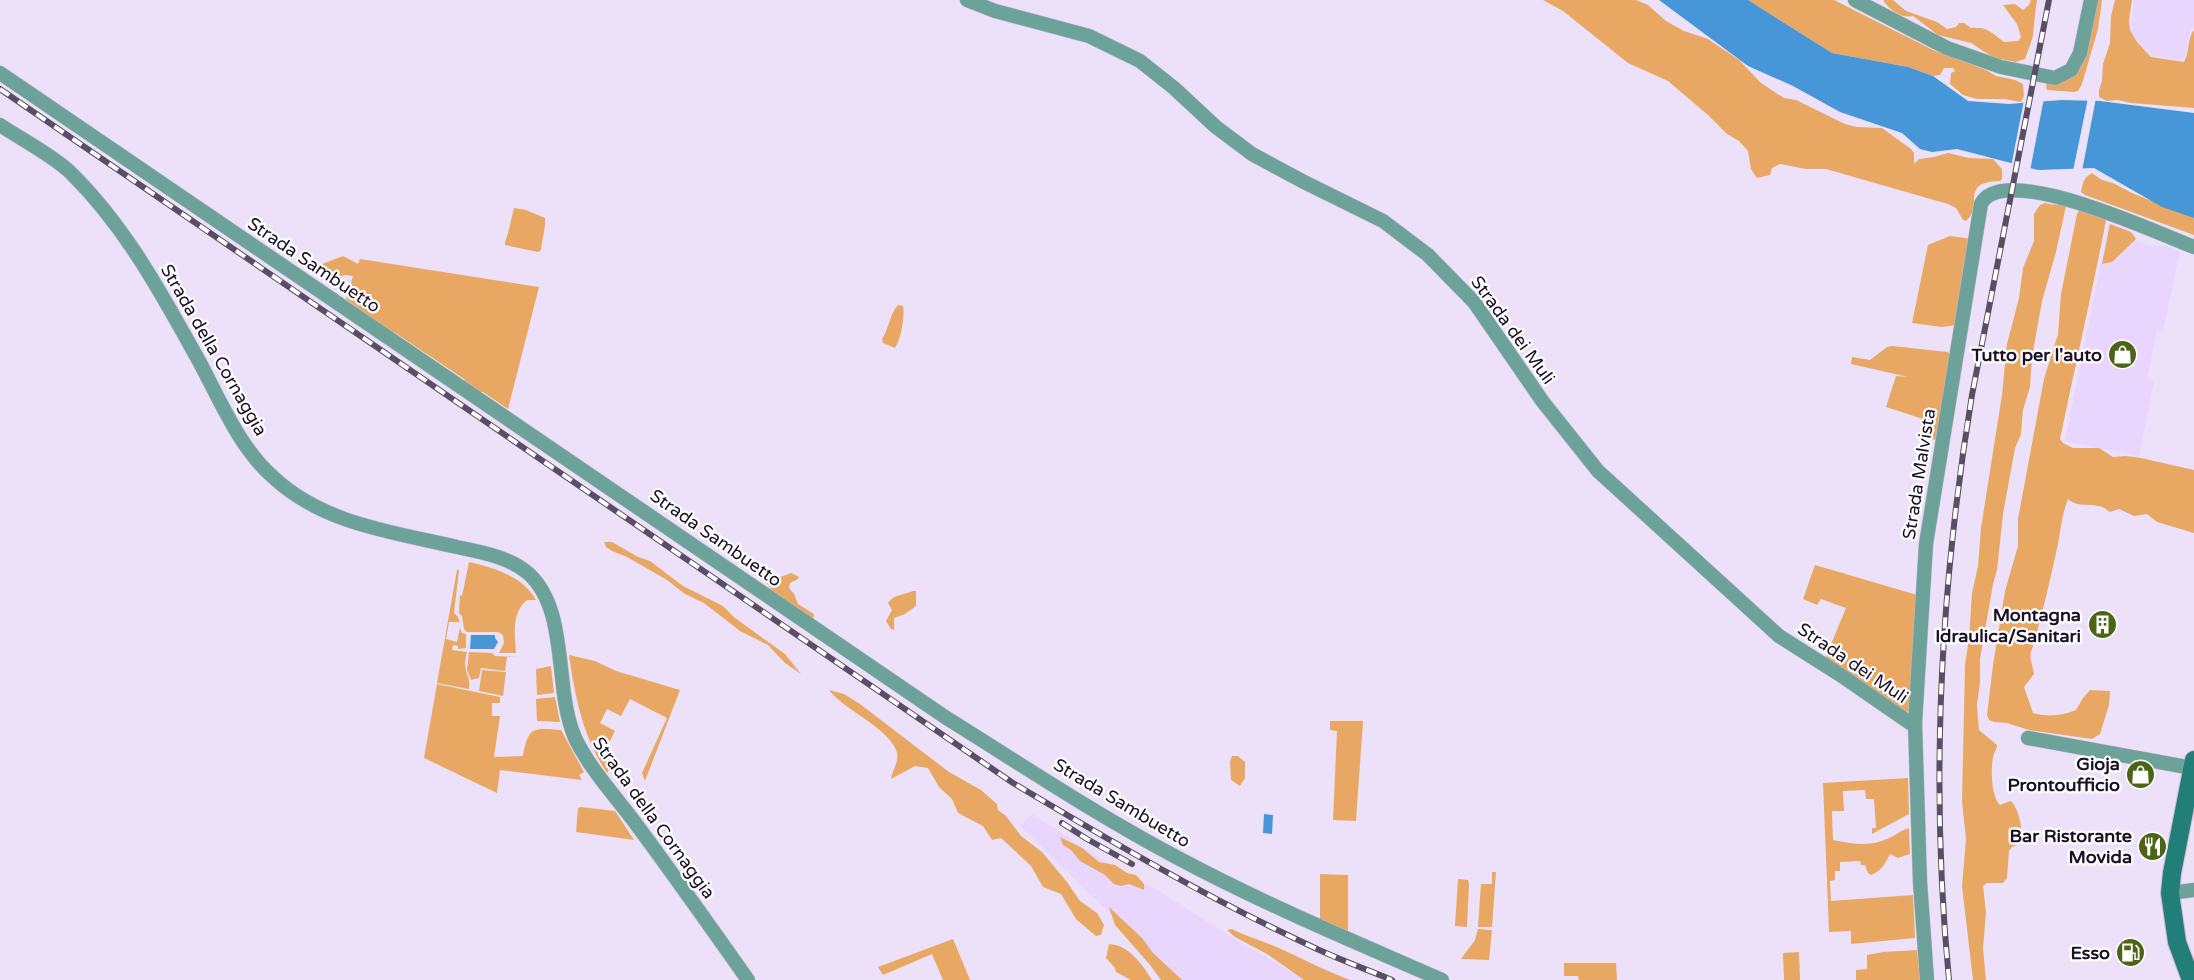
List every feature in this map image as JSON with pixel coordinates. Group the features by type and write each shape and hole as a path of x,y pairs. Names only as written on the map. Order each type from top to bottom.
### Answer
{"main road":[{"path":"2191,980 2177,942 2170,894 2172,873 2191,792 2193,764"}],"street":[{"name":"Strada dei Muli","path":"967,0 995,11 1089,36 1140,62 1174,88 1216,127 1252,154 1383,221 1428,255 1474,302 1543,402 1598,471 1779,636 1910,723 1915,723"},
{"path":"1855,0 1947,48 2001,67 2055,78 2071,70 2080,53 2091,0"},
{"name":"Strada Sambuetto","path":"0,73 945,717 1098,812 1176,857 1277,907 1442,980"},
{"name":"Strada della Cornaggia","path":"0,125 68,170 131,244 243,441 272,477 305,501 354,524 466,549 509,562 528,573 543,590 553,619 567,718 577,741 591,766 681,884 748,980"},
{"name":"Strada Malvista","path":"1927,980 1920,882 1915,723 1926,544 1975,252 1979,213 1984,199 1995,191 2003,189 2054,196 2105,211 2194,248"},
{"path":"2028,738 2193,764"},
{"path":"2170,894 2194,890"}],"shaded area":[{"path":"1543,0 1636,0 1648,5 1666,21 1684,31 1708,39 1739,60 1761,83 1784,98 1796,100 1845,124 1882,128 1911,149 1914,153 1914,164 1919,159 1948,153 1969,158 1993,159 2002,169 2002,179 1987,182 1976,190 1973,209 1966,221 1956,208 1948,204 1826,169 1806,169 1780,164 1772,168 1770,175 1757,178 1751,169 1748,151 1739,141 1727,134 1668,81 1628,63 1563,11"},
{"path":"1748,0 1834,0 1933,50 1996,76 2023,84 2024,96 2021,102 2004,99 1977,99 1963,95 1950,84 1951,73 1955,71 1953,68 1944,68 1940,75 1933,76 1908,67 1832,53"},
{"path":"1883,0 1893,0 1906,11 1937,22 1947,29 1964,23 1971,28 1989,31 2004,42 2018,41 2021,37 2017,24 2003,5 2015,4 2023,10 2031,0 2037,0 2033,36 2025,59 2016,62 1994,58 1971,43 1938,35 1913,16 1896,13"},
{"path":"2096,0 2102,0 2098,29 2082,84 2078,91 2074,92 2047,90 2047,83 2070,76"},
{"path":"2115,0 2132,0 2130,30 2137,42 2151,57 2184,62 2194,30 2194,108 2118,100 2107,101 2099,97 2103,64 2110,43 2111,16"},
{"path":"2134,0 2194,0 2194,28 2191,28 2184,60 2152,55 2139,43 2132,34"},
{"path":"2092,173 2102,180 2194,218 2194,235 2085,195 2081,192 2083,183"},
{"path":"2045,203 2066,206 2042,301 2032,357 2030,387 2023,410 2021,434 2015,448 2003,514 1997,570 1980,659 1977,705 1979,730 1997,745 1992,765 1992,781 1997,801 2000,805 2011,801 2014,805 2019,816 2021,834 2019,844 2009,851 2007,878 2003,883 1987,883 1983,886 1986,912 1983,948 1986,980 1973,980 1962,886 1966,839 1962,802 1965,665 1972,593 1978,566 1981,528 2002,395 2007,344 2019,298 2023,268 2034,241 2034,214 2040,205"},
{"path":"514,208 545,218 541,250 538,252 505,245"},
{"path":"2080,209 2106,220 2060,439 2073,448 2099,448 2113,457 2141,458 2194,470 2194,533 2157,522 2147,514 2134,516 2119,509 2110,512 2102,507 2080,504 2068,499 2031,654 2034,674 2024,687 2033,713 2049,715 2066,714 2076,710 2090,690 2110,691 2109,705 2100,734 2092,739 2029,730 2007,723 1994,722 1989,720 1987,715 2005,591 2018,546 2018,519 2044,379 2058,334 2061,294 2077,214"},
{"path":"2109,223 2131,232 2139,241 2151,246 2164,245 2180,251 2163,332 2157,331 2147,379 2154,381 2139,456 2065,441"},
{"path":"2110,224 2131,232 2136,239 2112,262 2102,264"},
{"path":"1950,236 1972,239 1957,325 1942,327 1912,323 1928,245"},
{"path":"343,256 358,264 360,259 539,287 508,409 483,392 472,388 464,379 394,332 392,333 346,299 353,276 337,277 319,274 316,270 317,266"},
{"path":"898,305 903,306 903,316 901,334 895,348 883,343 882,339"},
{"path":"1887,347 1948,352 1951,357 1937,440 1931,439 1926,420 1886,407 1896,376 1908,377 1851,364 1852,357 1870,360"},
{"path":"604,542 612,542 650,561 683,586 723,606 735,618 785,654 801,674 785,663 768,645 740,631 704,603 685,594 667,580 612,551 606,547"},
{"path":"469,562 498,570 516,579 536,600 527,600 518,611 515,625 516,653 499,653 504,643 503,635 498,632 467,632 464,629 462,616 459,613 460,595 462,596"},
{"path":"1815,565 1917,595 1911,708 1907,712 1825,659 1846,608 1821,599 1817,605 1803,599"},
{"path":"457,570 459,570 454,613 460,622 449,622 446,639 457,642 460,628 462,633 466,634 466,648 458,649 458,646 453,645 452,650 467,652 465,664 469,689 437,683"},
{"path":"791,573 799,577 790,583 789,588 798,604 814,614 813,621 806,620 793,605 777,597 766,582 768,578 778,578"},
{"path":"916,591 916,606 894,618 894,630 891,629 886,621 892,610 888,603 896,596"},
{"path":"469,652 516,657 507,657 505,671 481,668 479,678 471,680 467,670"},
{"path":"569,655 595,661 616,671 680,690 645,781 642,773 667,718 630,699 621,716 607,709 600,723 615,731 602,756 613,762 607,773 592,745 581,716"},
{"path":"551,666 554,693 537,695 536,669"},
{"path":"482,670 506,672 503,696 479,691"},
{"path":"437,684 500,697 500,703 492,703 492,716 500,716 494,757 523,756 527,739 534,731 538,729 561,730 584,772 579,775 582,780 500,770 497,793 424,758"},
{"path":"829,690 844,694 860,704 949,772 981,790 997,804 998,810 1006,816 1021,836 1042,852 1080,901 1097,913 1104,925 1101,935 1096,936 1076,919 1061,894 1043,887 1031,866 1001,838 992,840 983,826 958,813 952,799 939,787 928,768 915,766 891,779 897,757 893,744 877,728 845,705"},
{"path":"555,697 560,722 537,721 536,699"},
{"path":"1330,721 1363,721 1356,821 1333,820 1337,731 1330,730"},
{"path":"1232,756 1238,756 1245,762 1245,778 1240,786 1231,780"},
{"path":"1908,778 1909,814 1872,834 1872,828 1876,828 1874,799 1866,799 1865,790 1843,791 1844,811 1832,811 1833,840 1854,844 1874,843 1909,828 1910,854 1898,858 1890,854 1883,866 1871,875 1860,861 1840,862 1840,871 1835,871 1835,880 1830,881 1831,901 1913,895 1915,938 1851,944 1851,931 1829,932 1823,783"},
{"path":"578,808 615,811 634,840 576,832"},
{"path":"1032,814 1101,859 1154,888 1243,944 1306,980 1170,980 1137,940 1020,826"},
{"path":"1060,837 1082,848 1099,862 1115,865 1127,873 1136,875 1144,884 1144,890 1129,884 1121,886 1114,884 1105,875 1080,861 1071,850 1063,845"},
{"path":"1492,872 1496,872 1492,927 1478,927 1481,884 1492,884"},
{"path":"1320,874 1348,875 1348,932 1320,920"},
{"path":"1458,879 1468,880 1469,884 1467,927 1455,926"},
{"path":"1109,907 1182,980 1161,980 1115,925"},
{"path":"1232,929 1350,980 1304,980 1227,930"},
{"path":"1478,929 1492,930 1489,960 1461,959 1475,940"},
{"path":"953,939 970,980 943,980 932,954 883,975 878,967"},
{"path":"1109,944 1129,952 1152,980 1131,980 1116,972 1106,958"},
{"path":"1917,950 1920,980 1856,980 1856,970 1867,969 1867,955"},
{"path":"1799,952 1800,980 1784,980 1783,953"},
{"path":"1564,963 1616,963 1617,980 1579,980 1578,976 1564,976"}],"water":[{"path":"1659,0 1748,0 1832,53 1908,67 1933,76 1968,101 2009,104 2062,100 2100,101 2194,113 2194,218 2162,207 2094,168 2038,170 1957,149 1932,152 1920,149 1902,133 1840,112 1793,86 1748,66"},
{"path":"471,635 495,635 498,642 494,649 470,649"},
{"path":"1264,814 1273,815 1272,834 1263,833"}],"pier":[{"path":"2044,98 2030,171 2011,167 2024,100"},
{"path":"2088,98 2096,98 2082,171 2073,171"}],"railway":[{"path":"1949,980 1943,907 1939,760 1941,687 1952,541 1972,395 2049,0"},
{"path":"0,89 1013,783 1200,890 1276,930 1392,980"},
{"path":"1062,823 1132,864"}],"place":[{"name":"Tutto per l'auto","path":"2123,355"},
{"name":"Montagna Idraulica/Sanitari","path":"2102,625"},
{"name":"Gioja Prontoufficio","path":"2141,774"},
{"name":"Bar Ristorante Movida","path":"2153,846"},
{"name":"Esso","path":"2131,953"}]}
